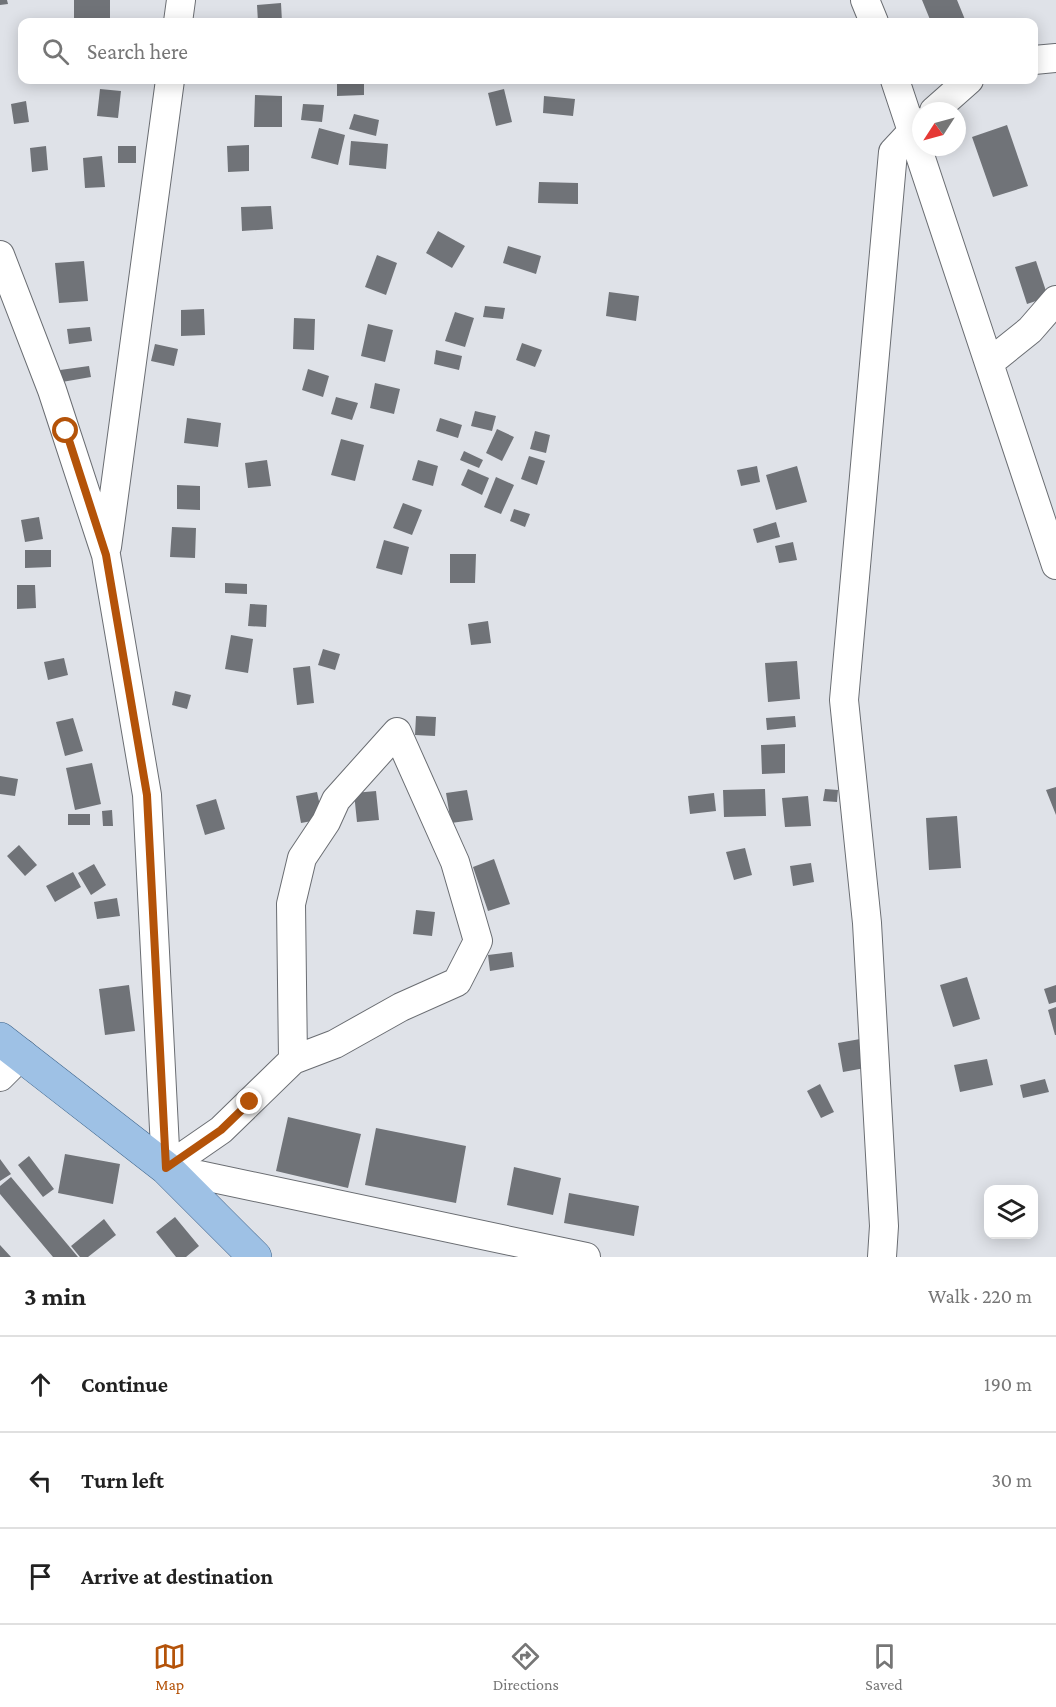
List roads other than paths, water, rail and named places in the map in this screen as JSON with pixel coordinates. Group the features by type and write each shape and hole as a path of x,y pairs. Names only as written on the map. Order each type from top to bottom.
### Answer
{"main road":[{"path":"11,1047 166,1168 255,1257"}],"street":[{"path":"179,18 181,0"},
{"path":"865,0 872,18"},
{"path":"1038,60 1056,58"},
{"path":"106,555 169,84"},
{"path":"898,84 912,115"},
{"path":"944,102 964,84"},
{"path":"882,1257 884,1226 867,923 844,700 893,152 912,131"},
{"path":"926,156 989,363 1056,565"},
{"path":"0,255 52,390 106,555 147,795 166,1168"},
{"path":"989,363 1030,330 1056,300"},
{"path":"166,1168 221,1130 293,1060 335,1044 401,1007 457,981 478,941 454,862 397,732 336,800 326,822 302,858 291,904 293,1060"},
{"path":"0,1077 11,1047"},
{"path":"166,1168 586,1257"}]}
